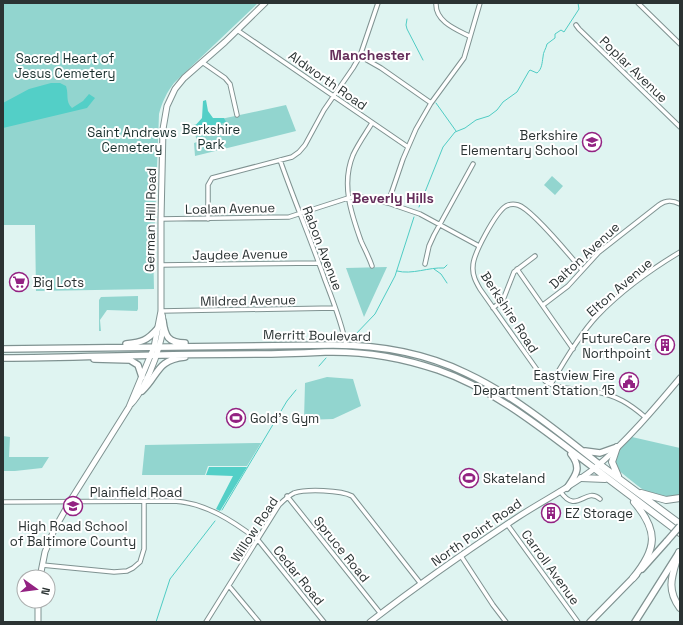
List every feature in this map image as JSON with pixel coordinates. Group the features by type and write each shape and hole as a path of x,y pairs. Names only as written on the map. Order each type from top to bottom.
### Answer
{"highway":[{"path":"617,447 612,462 619,478"},
{"path":"599,464 680,525"},
{"path":"594,468 680,533"},
{"path":"581,478 608,479"},
{"path":"636,491 666,500 680,498"},
{"path":"626,493 646,517 649,523 652,539 648,556 642,568 633,578"},
{"path":"680,551 671,584 672,594 680,608"}],"main road":[{"path":"163,321 164,332 173,341 179,343 209,343 211,346"},
{"path":"106,347 146,340 150,338 158,328"},
{"name":"Merritt Boulevard","path":"3,349 346,345 374,347 426,358 472,376 511,399 599,464"},
{"path":"325,352 328,350 343,350 346,345"},
{"path":"346,353 349,348 374,347"},
{"name":"Merritt Boulevard","path":"3,358 154,354 296,354 325,352 391,358 424,366 448,374 485,391 526,417 594,468"},
{"path":"142,391 162,365 170,360 190,355"},
{"path":"86,356 86,359 130,360 138,365 142,377"},
{"path":"563,446 572,455 578,467 575,476 567,488"},
{"path":"582,450 600,453 617,447"},
{"path":"590,622 668,541 680,525"},
{"path":"635,622 680,551"}],"street":[{"name":"German Hill Road","path":"156,347 161,311 163,129 167,106 180,83 265,3"},
{"path":"208,218 208,185 212,178 292,157 302,149 324,110 360,56 378,3"},
{"path":"436,3 437,12 443,21 469,36"},
{"path":"388,203 416,129 431,103 460,64 466,53 469,36 480,3"},
{"path":"638,3 680,44"},
{"name":"Poplar Avenue","path":"576,25 679,124"},
{"name":"Aldworth Road","path":"237,30 408,147"},
{"path":"360,56 381,68 431,103"},
{"path":"202,62 225,78 230,84 237,115"},
{"path":"372,123 357,148 347,179 348,198 357,229 372,266"},
{"name":"Rabon Avenue","path":"280,160 299,214 336,308 346,345"},
{"path":"425,264 430,246 439,224 473,164"},
{"name":"Loalan Avenue","path":"161,219 283,218 348,198 366,198 388,203 420,214 479,246"},
{"name":"Dalton Avenue","path":"543,305 568,286 599,252 659,205 666,201 680,204"},
{"name":"Berkshire Road","path":"551,384 542,378 480,289 473,276 474,260 479,246 501,210 509,205 518,205 527,210 544,227 582,270"},
{"name":"Elton Avenue","path":"551,384 592,322 644,275 680,252"},
{"path":"493,308 503,300 517,269 535,256"},
{"name":"Jaydee Avenue","path":"161,265 319,263"},
{"path":"517,269 573,349"},
{"name":"Mildred Avenue","path":"161,311 336,308"},
{"name":"German Hill Road","path":"129,406 142,391 163,321 161,311"},
{"name":"German Hill Road","path":"41,569 51,537 70,502 129,406 154,354"},
{"name":"North Point Road","path":"370,622 421,584 507,524 538,504 567,488 594,468 617,447 680,378"},
{"path":"551,384 613,396 632,405 645,417"},
{"name":"Willow Road","path":"206,622 279,505 287,496 297,492 332,491 344,492 352,496 421,584"},
{"path":"560,492 565,499 572,502 590,496 600,499"},
{"name":"Spruce Road","path":"287,496 381,614"},
{"path":"42,565 114,572 130,570 137,566 144,554 144,501"},
{"name":"Plainfield Road","path":"3,502 174,501 195,504 221,516 258,540"},
{"name":"Carroll Avenue","path":"507,524 578,622"},
{"name":"Cedar Road","path":"258,540 324,622"},
{"path":"461,556 506,622"},
{"path":"229,586 259,622"},
{"path":"38,609 38,622"}],"green space":[{"path":"3,3 258,3 174,83 162,105 159,114 153,243 154,289 36,291 35,225 3,225"},
{"name":"Berkshire Park","path":"286,105 296,131 195,156 194,143 197,142 193,125"},
{"path":"552,176 563,186 555,195 544,185"},
{"path":"387,267 364,317 346,268"},
{"path":"138,296 137,311 107,310 100,320 101,331 99,331 99,300 101,297"},
{"path":"327,377 353,379 361,406 333,419 304,420 305,383"},
{"path":"3,436 10,437 9,457 49,457 42,468 3,471"},
{"path":"632,437 680,448 680,496 672,498 658,497 634,483 614,465 616,453"},
{"path":"261,443 247,466 208,466 205,475 142,475 145,445"}],"shaded area":[{"path":"51,83 60,83 66,86 68,100 72,108 83,101 89,94 95,98 87,108 3,128 3,103 29,89"},
{"path":"206,100 208,111 213,118 224,118 226,122 195,132 194,127 202,118 203,101"},
{"path":"209,467 247,467 220,511 216,509 233,476 206,475"}],"waterway":[{"path":"419,207 443,147 455,132 465,128 476,120 489,116 497,110 503,102 517,92 530,70 537,73 540,70 542,66 543,54 547,44 555,38 555,34 561,30 564,32 579,9 578,3"},
{"path":"407,19 407,29 423,60"},
{"path":"436,103 456,131"},
{"path":"353,337 375,314 395,276 414,217"},
{"path":"397,271 415,272 444,268 447,265"},
{"path":"434,269 441,274 447,283"},
{"path":"319,366 326,358"},
{"path":"222,510 287,401 296,390"},
{"path":"156,622 170,579 215,521"}],"place":[{"name":"Berkshire Elementary School","path":"592,142"},
{"name":"Big Lots","path":"19,282"},
{"name":"FutureCare Northpoint","path":"665,345"},
{"name":"Eastview Fire Department Station 15","path":"629,382"},
{"name":"Gold's Gym","path":"236,418"},
{"name":"Skateland","path":"469,478"},
{"name":"High Road School of Baltimore County","path":"73,506"},
{"name":"EZ Storage","path":"551,513"}],"district":[{"name":"Manchester","path":"370,55"},
{"name":"Beverly Hills","path":"393,198"}],"park label":[{"name":"Sacred Heart of Jesus Cemetery","path":"65,66"},
{"name":"Saint Andrews Cemetery","path":"132,140"}]}
